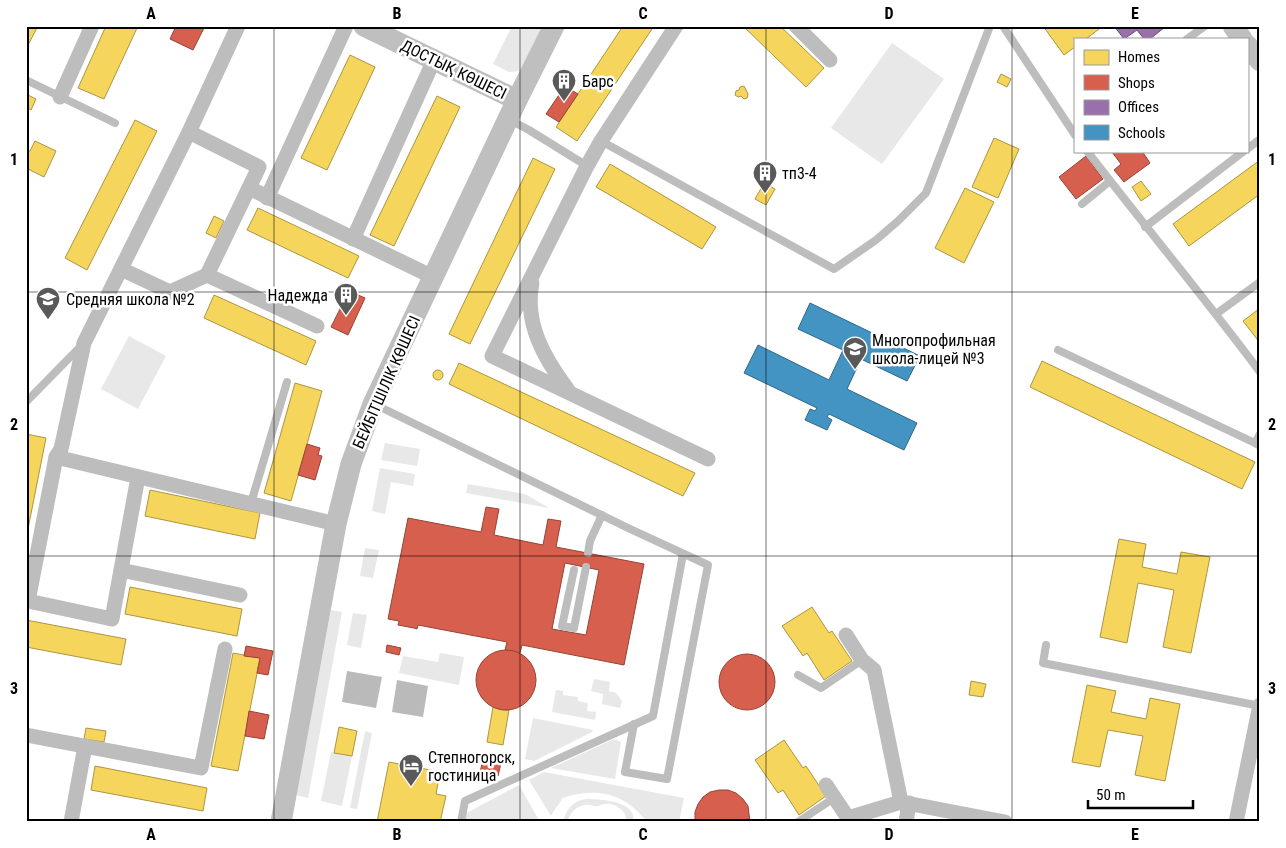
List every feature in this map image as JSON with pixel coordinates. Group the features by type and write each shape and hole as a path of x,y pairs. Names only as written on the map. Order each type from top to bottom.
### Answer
{"street":[{"path":"60,97 92,26"},
{"path":"138,477 112,619 28,601 56,457 61,450 84,343 189,132 238,26"},
{"path":"267,198 346,26"},
{"name":"ДОСТЫҚ КӨШЕСІ","path":"364,26 517,100"},
{"name":"БЕЙБІТШІЛІК КӨШЕСІ","path":"282,822 336,524 351,464 373,404 554,26"},
{"path":"676,26 601,141 587,166 492,356 708,459"},
{"path":"796,26 830,60"},
{"path":"1232,26 1241,38"},
{"path":"1248,46 1260,61"},
{"path":"353,239 434,60"},
{"path":"120,269 170,292 207,275 259,167 189,132"},
{"path":"249,188 433,277"},
{"path":"535,269 530,303 532,321 543,351 569,392"},
{"path":"207,275 317,326"},
{"path":"56,457 336,524"},
{"path":"121,570 240,595"},
{"path":"846,635 862,660 874,670 905,803 906,822"},
{"path":"26,735 201,768 225,649"},
{"path":"1236,822 1259,709"},
{"path":"71,822 86,746"},
{"path":"826,785 847,820 905,803 1005,822"}],"lane":[{"path":"601,141 834,269 876,240 926,193 990,26"},
{"path":"1003,26 1074,134"},
{"path":"1188,38 1205,26"},
{"path":"26,80 115,123"},
{"path":"508,119 587,166"},
{"path":"1066,124 1074,119"},
{"path":"1248,149 1260,140"},
{"path":"1088,152 1260,372"},
{"path":"1145,226 1243,152"},
{"path":"1082,204 1110,181"},
{"path":"1216,314 1260,282"},
{"path":"26,402 84,343"},
{"path":"1058,350 1257,444 1260,434"},
{"path":"252,503 287,382"},
{"path":"373,404 708,565 667,780 625,772 634,724"},
{"path":"588,553 590,541 602,515"},
{"path":"461,822 465,800 653,716 683,554"},
{"path":"574,570 562,626 574,628 586,567"},
{"path":"1046,645 1043,662 1259,709"},
{"path":"798,674 821,688 862,660"},
{"path":"798,822 834,798"}],"shaded area":[{"path":"512,26 543,26 521,71 509,72 493,64"},
{"path":"892,43 944,79 882,164 831,128"},
{"path":"129,336 166,356 138,409 101,389"},
{"path":"385,443 420,449 417,466 381,460"},
{"path":"380,468 415,474 413,486 391,482 385,514 372,511"},
{"path":"468,484 525,494 549,508 466,493"},
{"path":"365,548 379,550 373,578 360,576"},
{"path":"331,610 342,612 308,798 296,795"},
{"path":"353,613 367,615 361,648 347,645"},
{"path":"440,653 464,657 459,685 399,673 403,656 438,662"},
{"path":"347,671 382,677 376,708 342,702"},
{"path":"594,679 610,682 609,691 616,693 622,701 620,708 602,704 603,694 591,691"},
{"path":"397,680 428,686 423,717 392,712"},
{"path":"556,690 563,691 563,695 578,697 578,701 588,703 587,711 596,712 595,720 552,712"},
{"path":"533,718 593,730 534,761 525,759"},
{"path":"365,731 372,733 357,809 350,808"},
{"path":"614,739 621,742 615,779 551,768"},
{"path":"331,752 352,756 342,806 321,801"},
{"path":"544,772 684,798 679,822 647,822 629,804 609,795 599,793 587,793 562,798 551,816 529,780"},
{"path":"519,785 540,822 466,822 463,815"},
{"path":"586,799 616,802 624,805 633,814 633,821 626,822 623,811 617,806 604,804 597,806 582,805 570,815 567,822 563,822 571,806"}],"building: Homes":[{"path":"26,26 38,26 26,49"},
{"path":"106,26 138,26 104,99 78,88"},
{"path":"623,26 654,26 577,141 556,127"},
{"path":"743,26 780,26 824,68 806,87"},
{"path":"1043,26 1098,26 1099,29 1087,38 1074,38 1074,48 1064,55"},
{"path":"350,55 375,67 327,170 301,158"},
{"path":"1001,74 1011,79 1007,87 997,82"},
{"path":"744,86 748,94 747,98 744,99 741,96 735,95 740,87"},
{"path":"26,94 36,99 31,110 26,107"},
{"path":"437,96 460,107 394,246 370,235"},
{"path":"135,120 157,131 87,270 65,258"},
{"path":"994,138 1019,149 998,198 972,187"},
{"path":"35,141 56,151 44,177 26,168 26,150 30,151"},
{"path":"533,158 555,169 470,344 449,334"},
{"path":"1260,160 1260,194 1189,246 1173,224"},
{"path":"610,164 716,227 702,249 596,187"},
{"path":"1141,181 1151,194 1141,201 1132,187"},
{"name":"тп3-4","path":"764,183 775,189 766,205 755,199"},
{"path":"965,188 994,202 964,263 935,248"},
{"path":"258,208 359,256 348,278 247,230"},
{"path":"214,216 224,221 216,238 206,233"},
{"path":"214,295 316,341 306,365 204,318"},
{"path":"1260,309 1260,343 1243,321"},
{"path":"1042,361 1255,462 1242,489 1030,387"},
{"path":"459,363 695,473 683,496 449,384"},
{"path":"436,370 440,370 443,375 442,379 436,380 433,377 433,373"},
{"path":"295,383 322,391 291,501 264,493"},
{"path":"26,434 46,438 26,539"},
{"path":"150,490 260,513 255,539 145,516"},
{"path":"1119,539 1146,544 1142,567 1177,574 1181,552 1210,557 1191,653 1163,647 1174,590 1138,583 1127,643 1100,637"},
{"path":"130,587 242,609 237,636 125,614"},
{"path":"812,607 829,633 832,631 852,661 824,680 807,653 803,656 782,626"},
{"path":"26,620 126,639 121,665 26,647"},
{"path":"233,653 260,658 238,771 211,766"},
{"path":"971,681 986,684 983,697 969,695"},
{"path":"1087,685 1116,691 1111,712 1146,719 1150,698 1180,704 1165,781 1135,775 1143,736 1108,730 1100,767 1072,762"},
{"path":"493,707 509,710 503,745 487,742"},
{"path":"339,727 357,731 352,756 334,753"},
{"path":"86,728 106,731 104,742 84,739"},
{"path":"784,740 803,768 806,766 826,796 799,815 783,790 778,793 755,760"},
{"name":"Степногорск, гостиница","path":"415,760 422,761 420,768 440,772 436,794 446,796 440,822 377,822 389,762 414,767"},
{"path":"95,766 207,788 203,811 91,790"}],"building: Shops":[{"path":"176,26 205,26 193,50 170,39"},
{"name":"Барс","path":"565,86 578,94 559,122 546,114"},
{"path":"1112,152 1143,152 1150,163 1124,182 1114,170 1121,164"},
{"path":"1086,156 1103,179 1076,199 1059,177"},
{"name":"Надежда","path":"349,291 365,298 348,335 331,327"},
{"path":"307,444 320,448 318,455 322,456 315,480 298,475"},
{"path":"486,507 499,509 494,535 543,545 548,519 561,521 556,547 644,564 624,665 522,645 520,653 505,650 507,642 418,625 417,629 398,625 399,621 388,619 408,518 481,532","holes":["565,563 599,570 586,635 552,629"]},
{"path":"387,645 401,648 399,655 386,652"},
{"path":"246,646 273,651 268,675 257,673 260,658 244,656"},
{"path":"500,650 512,650 523,655 531,663 536,674 534,692 523,705 512,710 500,710 489,705 481,697 476,686 476,674 481,663 489,655"},
{"path":"742,654 752,654 767,662 773,671 775,682 773,693 767,702 752,710 742,710 731,705 724,698 719,687 719,677 724,666 731,659"},
{"path":"249,711 269,715 264,739 245,736"},
{"path":"483,760 501,763 498,776 480,772"},
{"path":"728,790 736,793 743,799 748,806 750,822 695,822 695,812 703,797 710,792"}],"building: Offices":[{"path":"1114,26 1165,27 1151,38 1143,38 1137,30 1123,38"}],"building: Schools":[{"path":"810,303 920,356 907,381 861,359 847,389 917,423 904,450 829,414 827,417 832,420 827,430 805,420 810,409 815,411 817,408 744,373 758,345 829,380 843,350 798,329"}],"place":[{"name":"Барс","path":"564,102"},
{"name":"тп3-4","path":"765,194"},
{"name":"Надежда","path":"346,316"},
{"name":"Средняя школа №2","path":"48,320"},
{"name":"Многопрофильная школа-лицей №3","path":"855,370"},
{"name":"Степногорск, гостиница","path":"411,787"}]}
